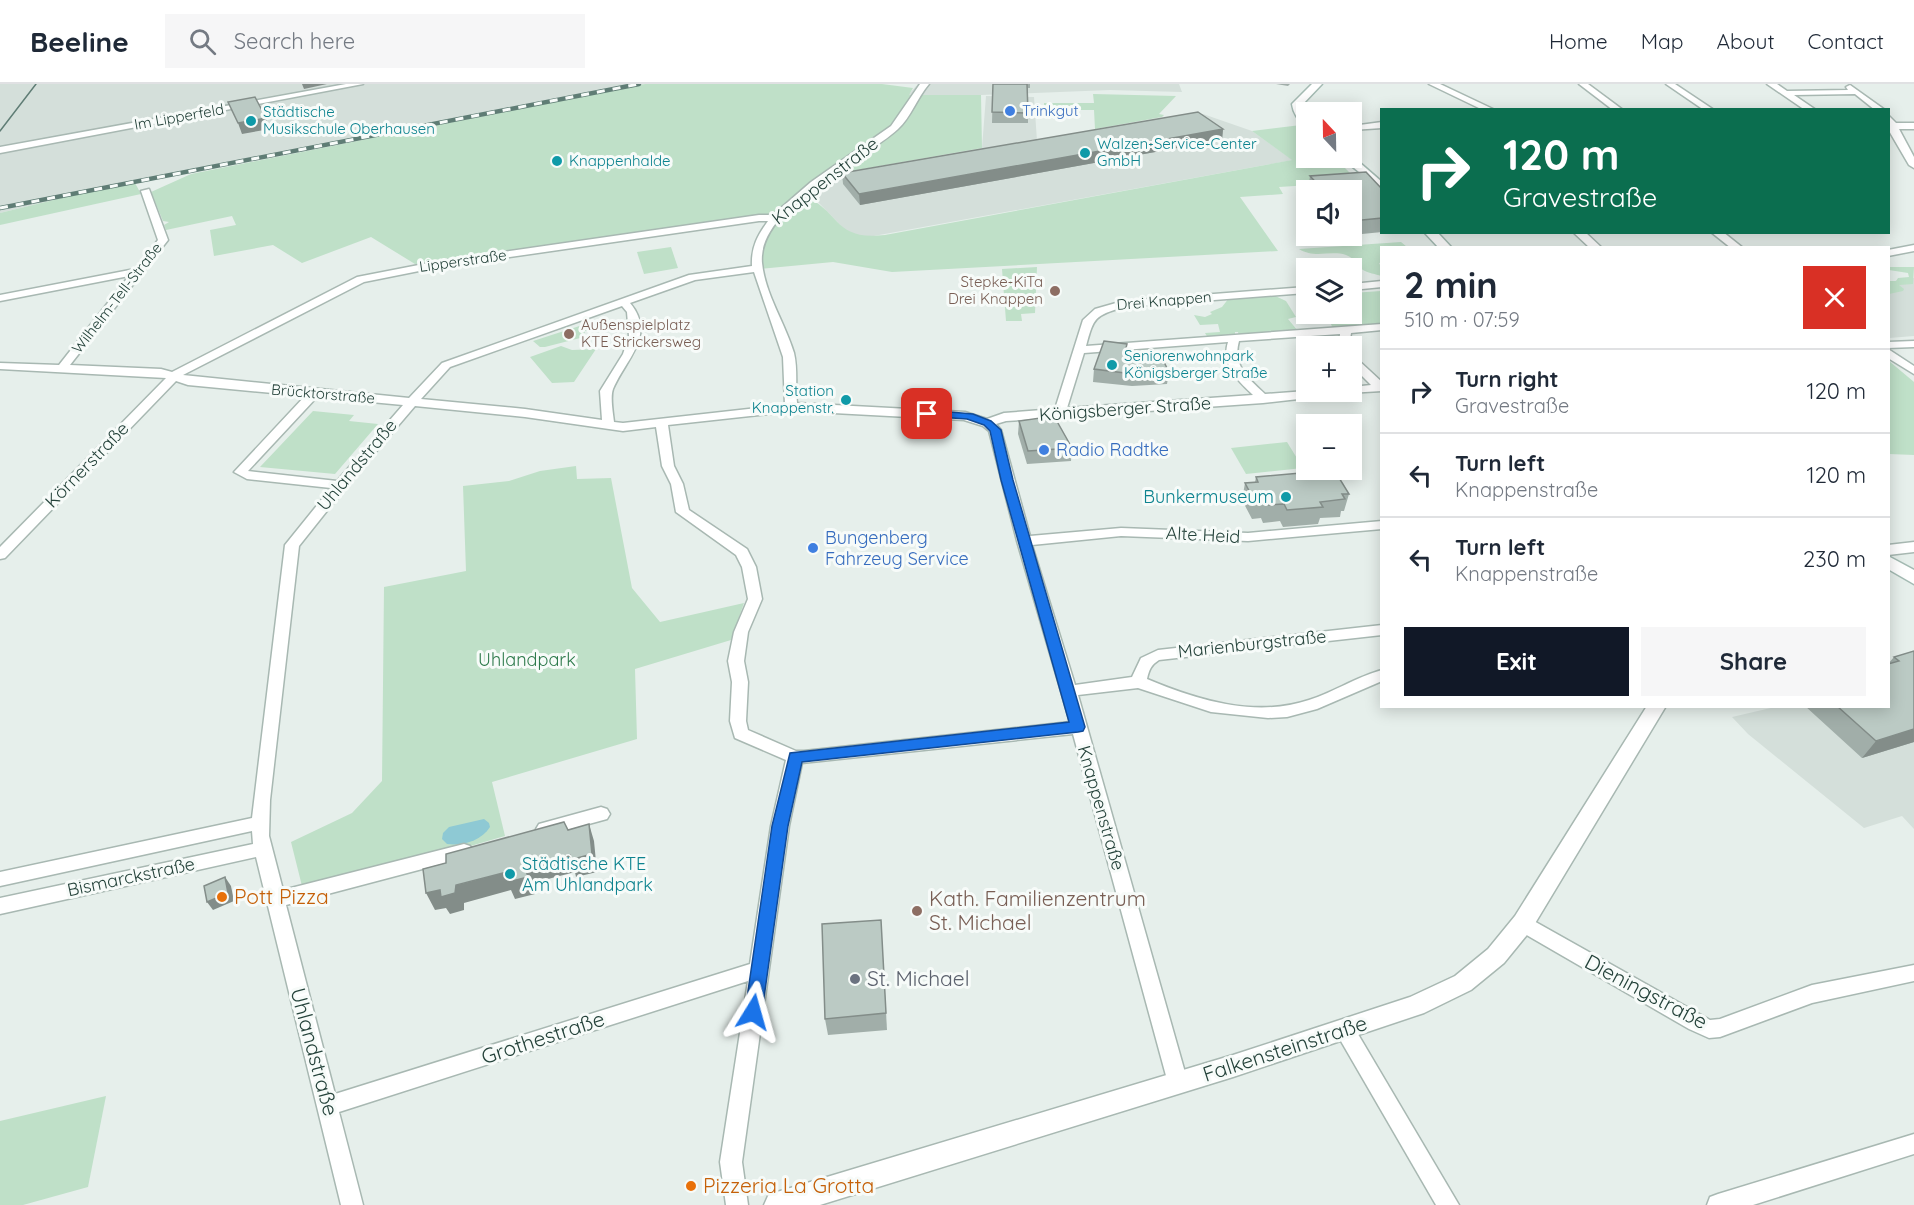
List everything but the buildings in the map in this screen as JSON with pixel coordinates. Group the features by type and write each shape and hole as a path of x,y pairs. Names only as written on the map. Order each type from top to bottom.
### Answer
{"street":[{"name":"Im Lipperfeld","path":"0,150 359,84"},
{"name":"Knappenstraße","path":"791,407 789,357 758,268 757,251 760,241 774,218 799,197 896,127 912,97 925,84"},
{"path":"1299,102 1317,84"},
{"path":"1433,84 1487,108"},
{"path":"1583,84 1615,108"},
{"path":"1670,84 1707,108"},
{"path":"1771,84 1809,108"},
{"path":"1846,84 1878,108"},
{"path":"1785,93 1858,92"},
{"path":"1362,127 1380,125"},
{"path":"1891,126 1914,126"},
{"path":"1891,126 1914,165"},
{"path":"1359,168 1380,186"},
{"name":"Wilhelm-Tell-Straße","path":"62,368 163,240 146,191"},
{"name":"Lipperstraße","path":"175,375 346,286 380,274 560,246 759,218 774,218"},
{"path":"1432,234 1444,246"},
{"path":"1580,234 1595,246"},
{"path":"1719,234 1735,246"},
{"path":"1890,253 1914,248"},
{"name":"Uhlandstraße","path":"352,1205 262,849 259,823 291,548 303,530 412,402 438,372 450,363 698,275 758,268"},
{"path":"0,298 139,271"},
{"path":"1362,285 1380,284"},
{"name":"Drei Knappen","path":"1060,413 1088,320 1099,311 1116,305 1296,291"},
{"path":"608,425 606,391 630,351 635,336 633,314 623,301"},
{"path":"1078,350 1380,327"},
{"path":"1345,336 1346,330"},
{"path":"1234,339 1230,355 1233,366 1263,399"},
{"path":"1890,345 1914,344"},
{"path":"1890,353 1914,371"},
{"name":"Brücktorstraße","path":"0,366 161,372 188,381 532,414 628,427 791,407"},
{"path":"1362,369 1380,386"},
{"name":"Körnerstraße","path":"0,555 175,375"},
{"path":"1362,389 1380,387"},
{"path":"314,393 240,472 247,476 341,485"},
{"name":"Königsberger Straße","path":"987,423 1004,417 1296,396"},
{"path":"791,407 965,416 987,423"},
{"name":"Knappenstraße","path":"987,423 996,430 1024,541 1178,1083"},
{"path":"662,424 669,466 677,484 683,512 738,549 745,556 749,567 755,599 741,632 736,661 740,682 740,732 795,757 1078,727"},
{"name":"Alte Heid","path":"1024,541 1121,532 1248,537 1380,525"},
{"path":"1890,550 1914,547"},
{"path":"1890,562 1914,578"},
{"name":"Marienburgstraße","path":"1139,682 1144,663 1149,658 1158,655 1380,630"},
{"path":"1068,691 1139,682 1205,705 1234,710 1278,711 1317,703 1380,676"},
{"name":"Falkensteinstraße","path":"777,1205 1345,1030 1416,1006 1463,983 1496,956 1523,923 1656,708"},
{"path":"737,1205 731,1162 780,826 795,757"},
{"path":"528,834 601,814"},
{"name":"Bismarckstraße","path":"0,879 259,823"},
{"path":"275,900 486,845"},
{"name":"Bismarckstraße","path":"0,906 262,849"},
{"name":"Dieningstraße","path":"1523,923 1709,1029 1726,1027 1812,994 1914,973"},
{"name":"Grothestraße","path":"328,1106 741,974 759,971"},
{"path":"1345,1030 1448,1205"},
{"path":"1718,1205 1914,1144"}],"shaded area":[{"path":"0,84 645,84 74,195 0,213"},
{"path":"918,84 1179,84 1182,92 1110,90 981,95 908,95"},
{"path":"986,96 1034,97 1037,141 1203,114 1252,131 1293,160 868,237 849,234 818,202 803,195 822,180 845,173 982,148"},
{"path":"1914,278 1914,336 1890,338 1890,282"},
{"path":"1914,665 1914,829 1902,816 1864,828 1748,734 1732,717 1771,708 1890,708 1890,703"}],"green space":[{"path":"645,84 882,84 913,88 909,95 981,95 982,148 857,170 822,180 774,218 481,258 415,264 371,237 302,263 273,245 214,256 210,230 236,225 232,216 166,230 164,225 169,222 163,221 151,192 191,174"},
{"path":"1093,94 1176,96 1159,114 1164,115 1162,117 1095,129 1094,110 1044,110 1044,103 1094,103"},
{"path":"1296,126 1296,168 1345,168 1357,180 1296,180 1296,186 1279,187 1283,194 1240,197 1278,251 892,272 833,262 760,269 764,232 803,195 816,202 839,224 856,234 885,235 1292,160 1252,131"},
{"path":"135,183 141,194 0,225 0,213"},
{"path":"1401,242 1406,246 1380,246 1380,276 1363,270 1362,258 1334,253 1305,252 1299,249"},
{"path":"671,247 678,268 644,274 637,252"},
{"path":"1037,267 1035,313 1021,314 1022,321 1006,321 1002,269"},
{"path":"1890,267 1914,267 1913,284 1899,285 1904,289 1903,291 1890,294 1890,281 1909,277 1908,273 1890,270"},
{"path":"1380,291 1380,325 1333,329 1331,324 1362,324 1362,292"},
{"path":"1271,294 1286,301 1296,317 1288,319 1298,331 1239,336 1238,332 1235,332 1235,336 1208,338 1205,333 1220,332 1218,324 1200,325 1194,315 1205,317 1212,314 1210,312 1222,307 1229,298"},
{"name":"Außenspielplatz KTE Strickersweg","path":"595,321 596,330 585,331 584,337 545,347 540,347 533,341"},
{"path":"561,346 572,350 596,349 574,382 552,383 530,357"},
{"path":"1890,362 1914,382 1914,455 1890,454"},
{"path":"313,411 354,415 349,421 378,424 335,474 260,467"},
{"path":"1287,442 1296,457 1296,469 1246,474 1231,448"},
{"name":"Uhlandpark","path":"576,466 577,479 611,478 632,588 660,622 744,603 731,640 635,669 637,739 492,782 505,836 304,894 291,842 352,813 382,781 384,587 466,571 463,486 509,481 540,471"},
{"path":"106,1096 88,1187 23,1205 0,1205 0,1121"}],"water":[{"path":"484,819 490,827 477,839 465,843 447,844 442,839 443,833 449,827"}],"tram line":[{"path":"0,131 36,84"}],"railway":[{"path":"0,208 639,84"}],"place":[{"name":"Trinkgut","path":"1010,111"},
{"name":"Städtische Musikschule Oberhausen","path":"251,121"},
{"name":"Walzen-Service-Center GmbH","path":"1085,153"},
{"name":"Knappenhalde","path":"557,161"},
{"name":"Stepke-KiTa Drei Knappen","path":"1055,291"},
{"name":"Außenspielplatz KTE Strickersweg","path":"569,334"},
{"name":"Seniorenwohnpark Königsberger Straße","path":"1112,365"},
{"name":"Station Knappenstr.","path":"846,400"},
{"name":"Radio Radtke","path":"1044,450"},
{"name":"Bunkermuseum","path":"1286,497"},
{"name":"Bungenberg Fahrzeug Service","path":"813,548"},
{"name":"Städtische KTE Am Uhlandpark","path":"510,874"},
{"name":"Pott Pizza","path":"222,897"},
{"name":"Kath. Familienzentrum St. Michael","path":"917,911"},
{"name":"St. Michael","path":"855,979"},
{"name":"Pizzeria La Grotta","path":"691,1186"}],"route":[{"path":"753,1012 780,826 795,757 1078,727 1007,480 996,430 987,423 969,416 927,414"}]}
